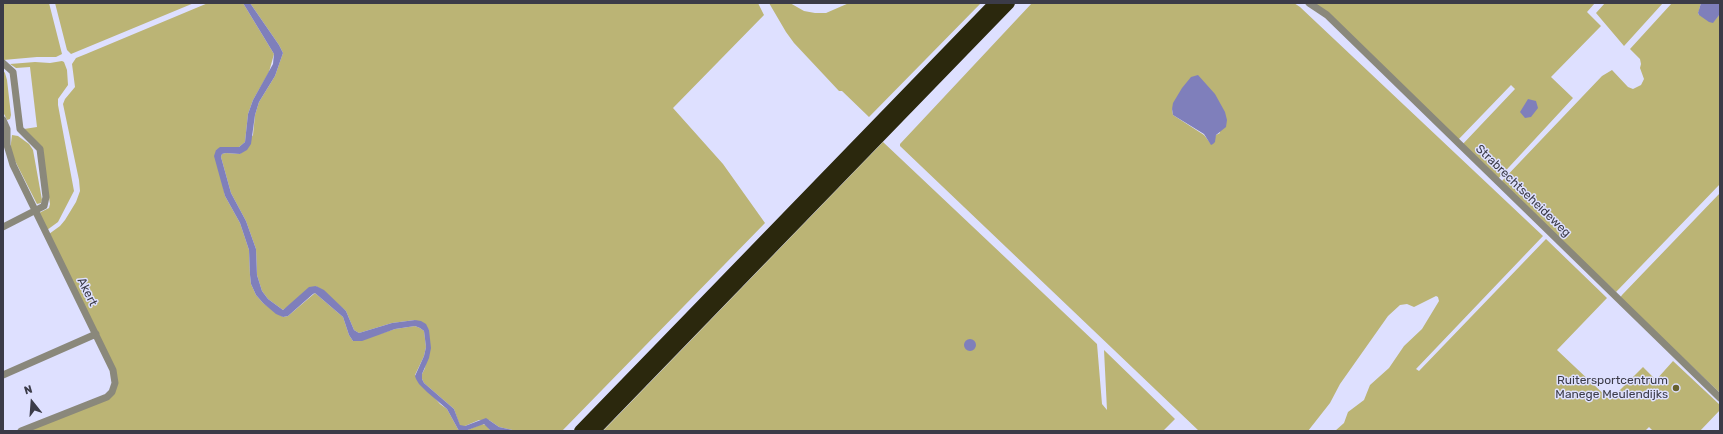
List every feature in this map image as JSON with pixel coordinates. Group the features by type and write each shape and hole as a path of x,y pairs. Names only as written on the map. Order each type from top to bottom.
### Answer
{"highway":[{"path":"580,431 995,3"},
{"path":"594,431 1009,3"}],"street":[{"name":"Strabrechtseheideweg","path":"1309,3 1327,16 1720,398"},
{"path":"3,63 13,72 20,129 40,149 46,197 44,206 3,227"},
{"name":"Akert","path":"3,120 7,129 5,146 13,165 114,370 115,384 112,392 107,397 21,431"},
{"path":"3,375 96,334"}],"shaded area":[{"path":"3,3 49,3 62,54 56,57 3,60"},
{"path":"55,3 194,3 71,54 67,50"},
{"path":"208,3 243,3 274,54 269,72 253,100 248,114 245,142 239,147 226,147 216,150 225,196 240,223 249,250 251,284 256,295 263,303 283,317 288,316 315,293 343,317 349,335 353,341 395,329 415,326 420,328 424,331 426,347 424,356 415,375 440,404 447,409 459,431 26,431 100,401 117,385 49,234 60,226 65,220 76,202 80,191 63,104 65,99 75,87 72,64 76,58"},
{"path":"250,3 758,3 764,15 673,108 723,164 765,223 562,431 517,431 499,427 489,420 479,420 465,426 460,426 454,409 424,383 422,379 422,374 425,368 429,330 415,320 392,323 359,333 354,330 346,311 316,286 283,310 268,299 262,291 257,275 256,249 246,221 231,193 221,157 222,154 226,153 240,154 253,135 255,115 259,102 275,76 283,53"},
{"path":"769,3 790,3 804,11 826,13 849,3 981,3 869,117 842,91 839,91 794,43"},
{"path":"1032,3 1294,3 1543,236 1416,369 1419,371 1546,239 1607,298 1557,350 1610,400 1643,367 1656,380 1673,361 1720,405 1720,410 1700,431 1653,431 1649,427 1645,431 1335,431 1344,423 1348,412 1364,400 1370,385 1389,368 1404,346 1422,329 1439,301 1438,297 1436,296 1414,307 1407,304 1400,305 1388,316 1340,384 1330,403 1308,431 1199,431 900,146 900,144","holes":["1195,76 1220,133 1216,135 1211,144 1204,135 1173,115 1172,109"]},
{"path":"1307,3 1595,3 1587,12 1601,26 1551,77 1573,98 1497,180 1461,146 1515,89 1511,85 1456,142 1322,13"},
{"path":"1605,3 1663,3 1624,46 1596,13"},
{"path":"1672,3 1701,3 1698,14 1713,22 1720,14 1720,184 1616,292 1500,183 1602,76 1612,70 1628,87 1633,89 1641,85 1644,79 1640,68 1640,59 1630,49"},
{"path":"35,62 50,63 64,62 67,70 68,85 58,99 58,105 74,191 58,222 47,230 39,213 49,208 50,204 41,146 24,129 37,127 30,67 16,68 10,64"},
{"path":"3,70 7,80 11,115 10,119 7,120 3,112"},
{"path":"12,135 18,136 29,144 33,150 42,200 41,203 37,204 10,151"},
{"path":"883,142 1097,344 1102,404 1107,410 1104,350 1175,419 1163,431 603,431"},
{"path":"1720,193 1720,393 1620,298"},
{"path":"482,424 486,425 491,431 465,431"}],"water":[{"path":"243,3 250,3 283,53 275,76 259,102 255,115 251,144 247,150 240,154 226,153 222,154 221,157 231,193 246,221 256,249 257,275 262,291 268,299 283,310 309,287 316,286 324,290 346,311 354,330 359,333 392,323 415,320 421,321 426,324 429,330 431,348 429,358 422,374 422,379 424,383 454,409 460,425 465,426 486,418 499,427 517,431 491,431 484,424 465,431 459,431 447,409 427,392 416,379 415,376 424,356 426,347 424,331 420,328 415,326 395,329 362,341 353,341 349,335 343,317 315,293 288,316 283,317 276,314 256,295 251,284 249,250 240,223 225,196 214,156 216,150 220,147 239,147 245,142 248,114 253,100 273,64 274,54"},
{"path":"1701,3 1720,3 1720,14 1713,23 1699,15 1698,13"},
{"path":"1198,75 1215,94 1225,112 1227,120 1226,127 1216,135 1215,142 1211,145 1204,134 1173,115 1173,103 1182,88 1191,77"},
{"path":"1528,99 1536,101 1538,108 1531,117 1525,118 1520,112"},
{"path":"972,339 975,340 975,350 968,351 965,350 964,343 965,340"}],"place":[{"name":"Ruitersportcentrum Manege Meulendijks","path":"1676,388"}]}
